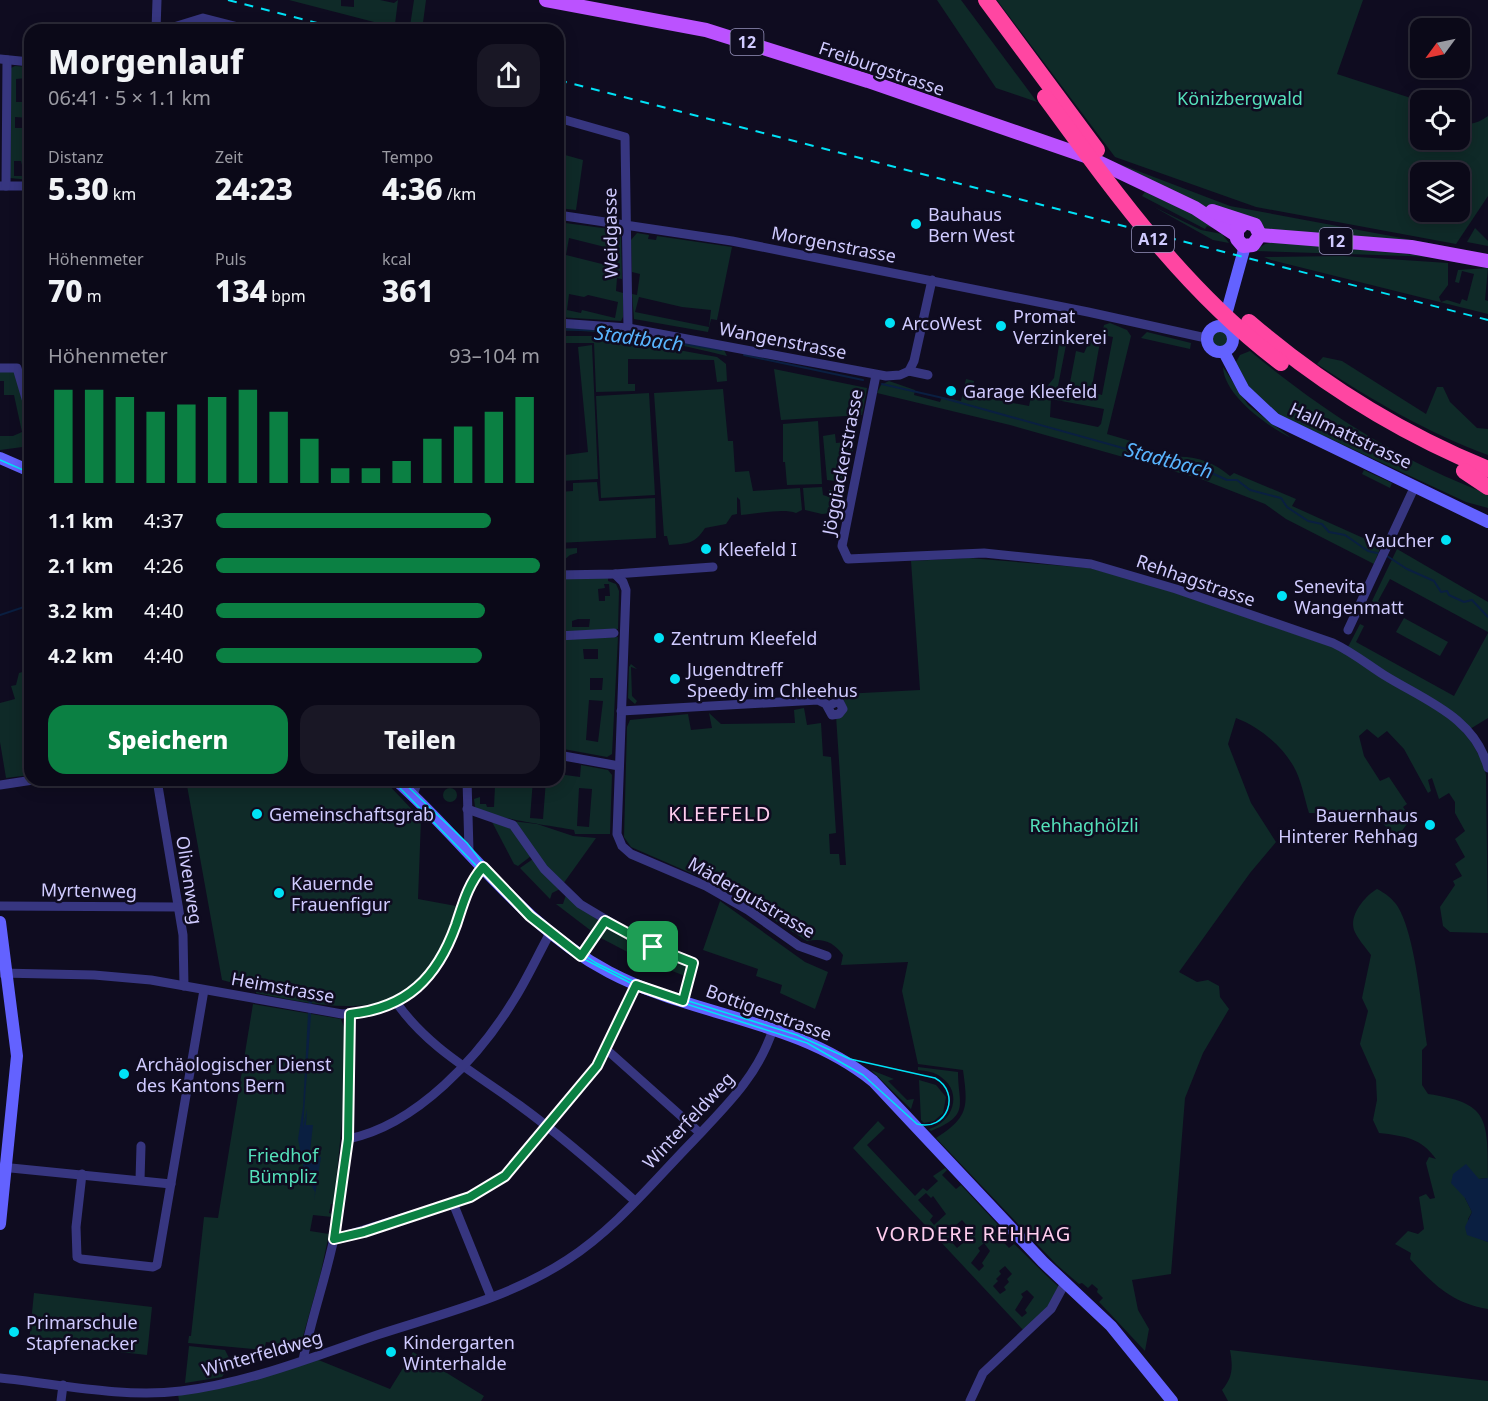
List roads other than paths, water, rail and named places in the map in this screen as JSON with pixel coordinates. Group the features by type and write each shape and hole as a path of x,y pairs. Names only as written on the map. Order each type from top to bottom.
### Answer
{"highway":[{"name":"A12","path":"972,0 1119,197 1170,259 1228,319 1281,363 1372,425 1464,471 1488,480"},
{"name":"A12","path":"986,0 1128,190 1185,259 1242,316 1303,366 1378,415 1450,453 1488,469"},
{"path":"1450,453 1488,461"},
{"path":"1464,471 1488,487"}],"main road":[{"name":"Freiburgstrasse","path":"546,0 696,28 819,65 1088,157 1240,229"},
{"name":"12","path":"1240,229 1255,225 1260,236 1401,246 1488,261"},
{"path":"1240,229 1238,241 1245,246 1253,245 1260,236"}],"street":[{"path":"156,24 157,0"},
{"path":"184,24 203,18 226,24"},
{"path":"24,61 4,59 3,186 24,186"},
{"name":"Weidgasse","path":"564,120 625,137 628,328"},
{"name":"Morgenstrasse","path":"564,216 732,241 932,280 1206,338"},
{"path":"1223,326 1245,246"},
{"path":"909,371 914,361 932,280"},
{"name":"Wangenstrasse","path":"564,323 628,328 876,375 896,376 909,371 928,375"},
{"path":"1223,326 1229,330 1233,339 1230,347 1224,352 1213,351 1206,338 1210,329 1223,326"},
{"name":"Hallmattstrasse","path":"1224,352 1244,390 1269,415 1296,431 1488,522"},
{"path":"0,368 17,368 24,392"},
{"name":"Jöggiackerstrasse","path":"844,555 843,538 876,375"},
{"path":"0,458 24,468"},
{"path":"1348,630 1415,486"},
{"name":"Rehhagstrasse","path":"844,555 853,560 984,553 1056,559 1091,564 1166,586 1344,648 1450,712 1466,729 1483,755 1488,768"},
{"path":"564,575 615,574 713,567"},
{"name":"Mädergutstrasse","path":"615,574 623,582 626,590 617,834 626,850 715,891 748,910 799,946 827,956"},
{"path":"564,636 614,633"},
{"path":"621,711 818,700 828,706"},
{"path":"564,756 619,766"},
{"path":"0,785 24,781"},
{"name":"Olivenweg","path":"158,786 184,943 184,986"},
{"name":"Bottigenstrasse","path":"403,786 469,850 507,895 550,933 581,956 636,985 773,1029 827,1050 873,1081 980,1196 1065,1283 1118,1333 1172,1401"},
{"path":"413,795 416,786"},
{"path":"467,786 469,850"},
{"path":"467,809 514,826 537,860 554,879 576,900 605,921 653,947 694,964 683,1001"},
{"name":"Heimstrasse","path":"4,973 126,977 306,1009 350,1014 375,1010 396,1002 422,983 441,960 469,887 483,867"},
{"name":"Myrtenweg","path":"0,906 178,907"},
{"path":"581,956 605,921"},
{"path":"0,922 4,973 17,1056 3,1167 0,1224"},
{"path":"348,1139 373,1132 401,1119 438,1090 461,1067 515,999 550,933"},
{"path":"334,1239 453,1203 483,1191 505,1176 597,1066 636,985"},
{"path":"82,1174 75,1251 81,1259 156,1266 204,990"},
{"path":"396,1002 425,1036 461,1067 548,1127 635,1201"},
{"path":"303,1360 334,1239 348,1139 350,1014"},
{"name":"Winterfeldweg","path":"0,1378 143,1397 217,1385 303,1360 491,1298 527,1283 567,1260 602,1234 635,1201 751,1077 761,1060 773,1029"},
{"path":"606,1049 700,1133"},
{"path":"140,1180 141,1146"},
{"path":"3,1167 171,1184"},
{"path":"453,1203 491,1298"},
{"path":"970,1401 987,1368 1051,1309 1065,1283"},
{"path":"61,1401 63,1385"}],"water":[{"path":"309,995 312,995 312,1001 303,1128 307,1109 306,1125 313,1125 309,1160 311,1156 321,1157 314,1201 315,1192 304,1170 298,1139 303,1107"},
{"path":"1466,1164 1479,1179 1488,1178 1488,1242 1467,1235 1465,1227 1472,1212 1465,1198 1451,1183 1453,1174"}],"waterway":[{"name":"Stadtbach","path":"564,329 608,331 721,350"},
{"name":"Stadtbach","path":"744,355 863,380"},
{"name":"Stadtbach","path":"882,384 943,398 1173,462 1185,461 1227,480 1237,480 1250,490 1281,498 1287,507 1308,521 1322,524 1329,532 1345,535 1368,551 1381,554"},
{"name":"Stadtbach","path":"1387,556 1407,569 1434,581 1441,592 1447,591 1449,595 1464,602 1472,600 1488,617"},
{"name":"Stadtbach","path":"0,615 24,607"}],"tram line":[{"path":"0,460 24,470"},
{"path":"398,786 518,908 580,957 646,991 807,1043 863,1075 917,1124 927,1125 943,1117 949,1101 948,1093 935,1078 850,1059 797,1035 647,988 596,963 560,939 520,905 495,879 467,843 407,786"}],"railway":[{"path":"228,0 321,24"},
{"path":"336,23 340,24"},
{"path":"564,82 1488,320"}],"place":[{"name":"Bauhaus Bern West","path":"916,224"},
{"name":"ArcoWest","path":"890,323"},
{"name":"Promat Verzinkerei","path":"1001,326"},
{"name":"Garage Kleefeld","path":"951,391"},
{"name":"Vaucher","path":"1446,540"},
{"name":"Kleefeld I","path":"706,549"},
{"name":"Senevita Wangenmatt","path":"1282,596"},
{"name":"Zentrum Kleefeld","path":"659,638"},
{"name":"Jugendtreff Speedy im Chleehus","path":"675,679"},
{"name":"Gemeinschaftsgrab","path":"257,814"},
{"name":"Bauernhaus Hinterer Rehhag","path":"1430,825"},
{"name":"Kauernde Frauenfigur","path":"279,893"},
{"name":"Archäologischer Dienst des Kantons Bern","path":"124,1074"},
{"name":"Primarschule Stapfenacker","path":"14,1332"},
{"name":"Kindergarten Winterhalde","path":"391,1352"}],"district":[{"name":"KLEEFELD","path":"720,813"},
{"name":"VORDERE REHHAG","path":"974,1233"}],"park label":[{"name":"Könizbergwald","path":"1240,98"},
{"name":"Rehhaghölzli","path":"1084,825"},
{"name":"Friedhof Bümpliz","path":"283,1165"}]}
